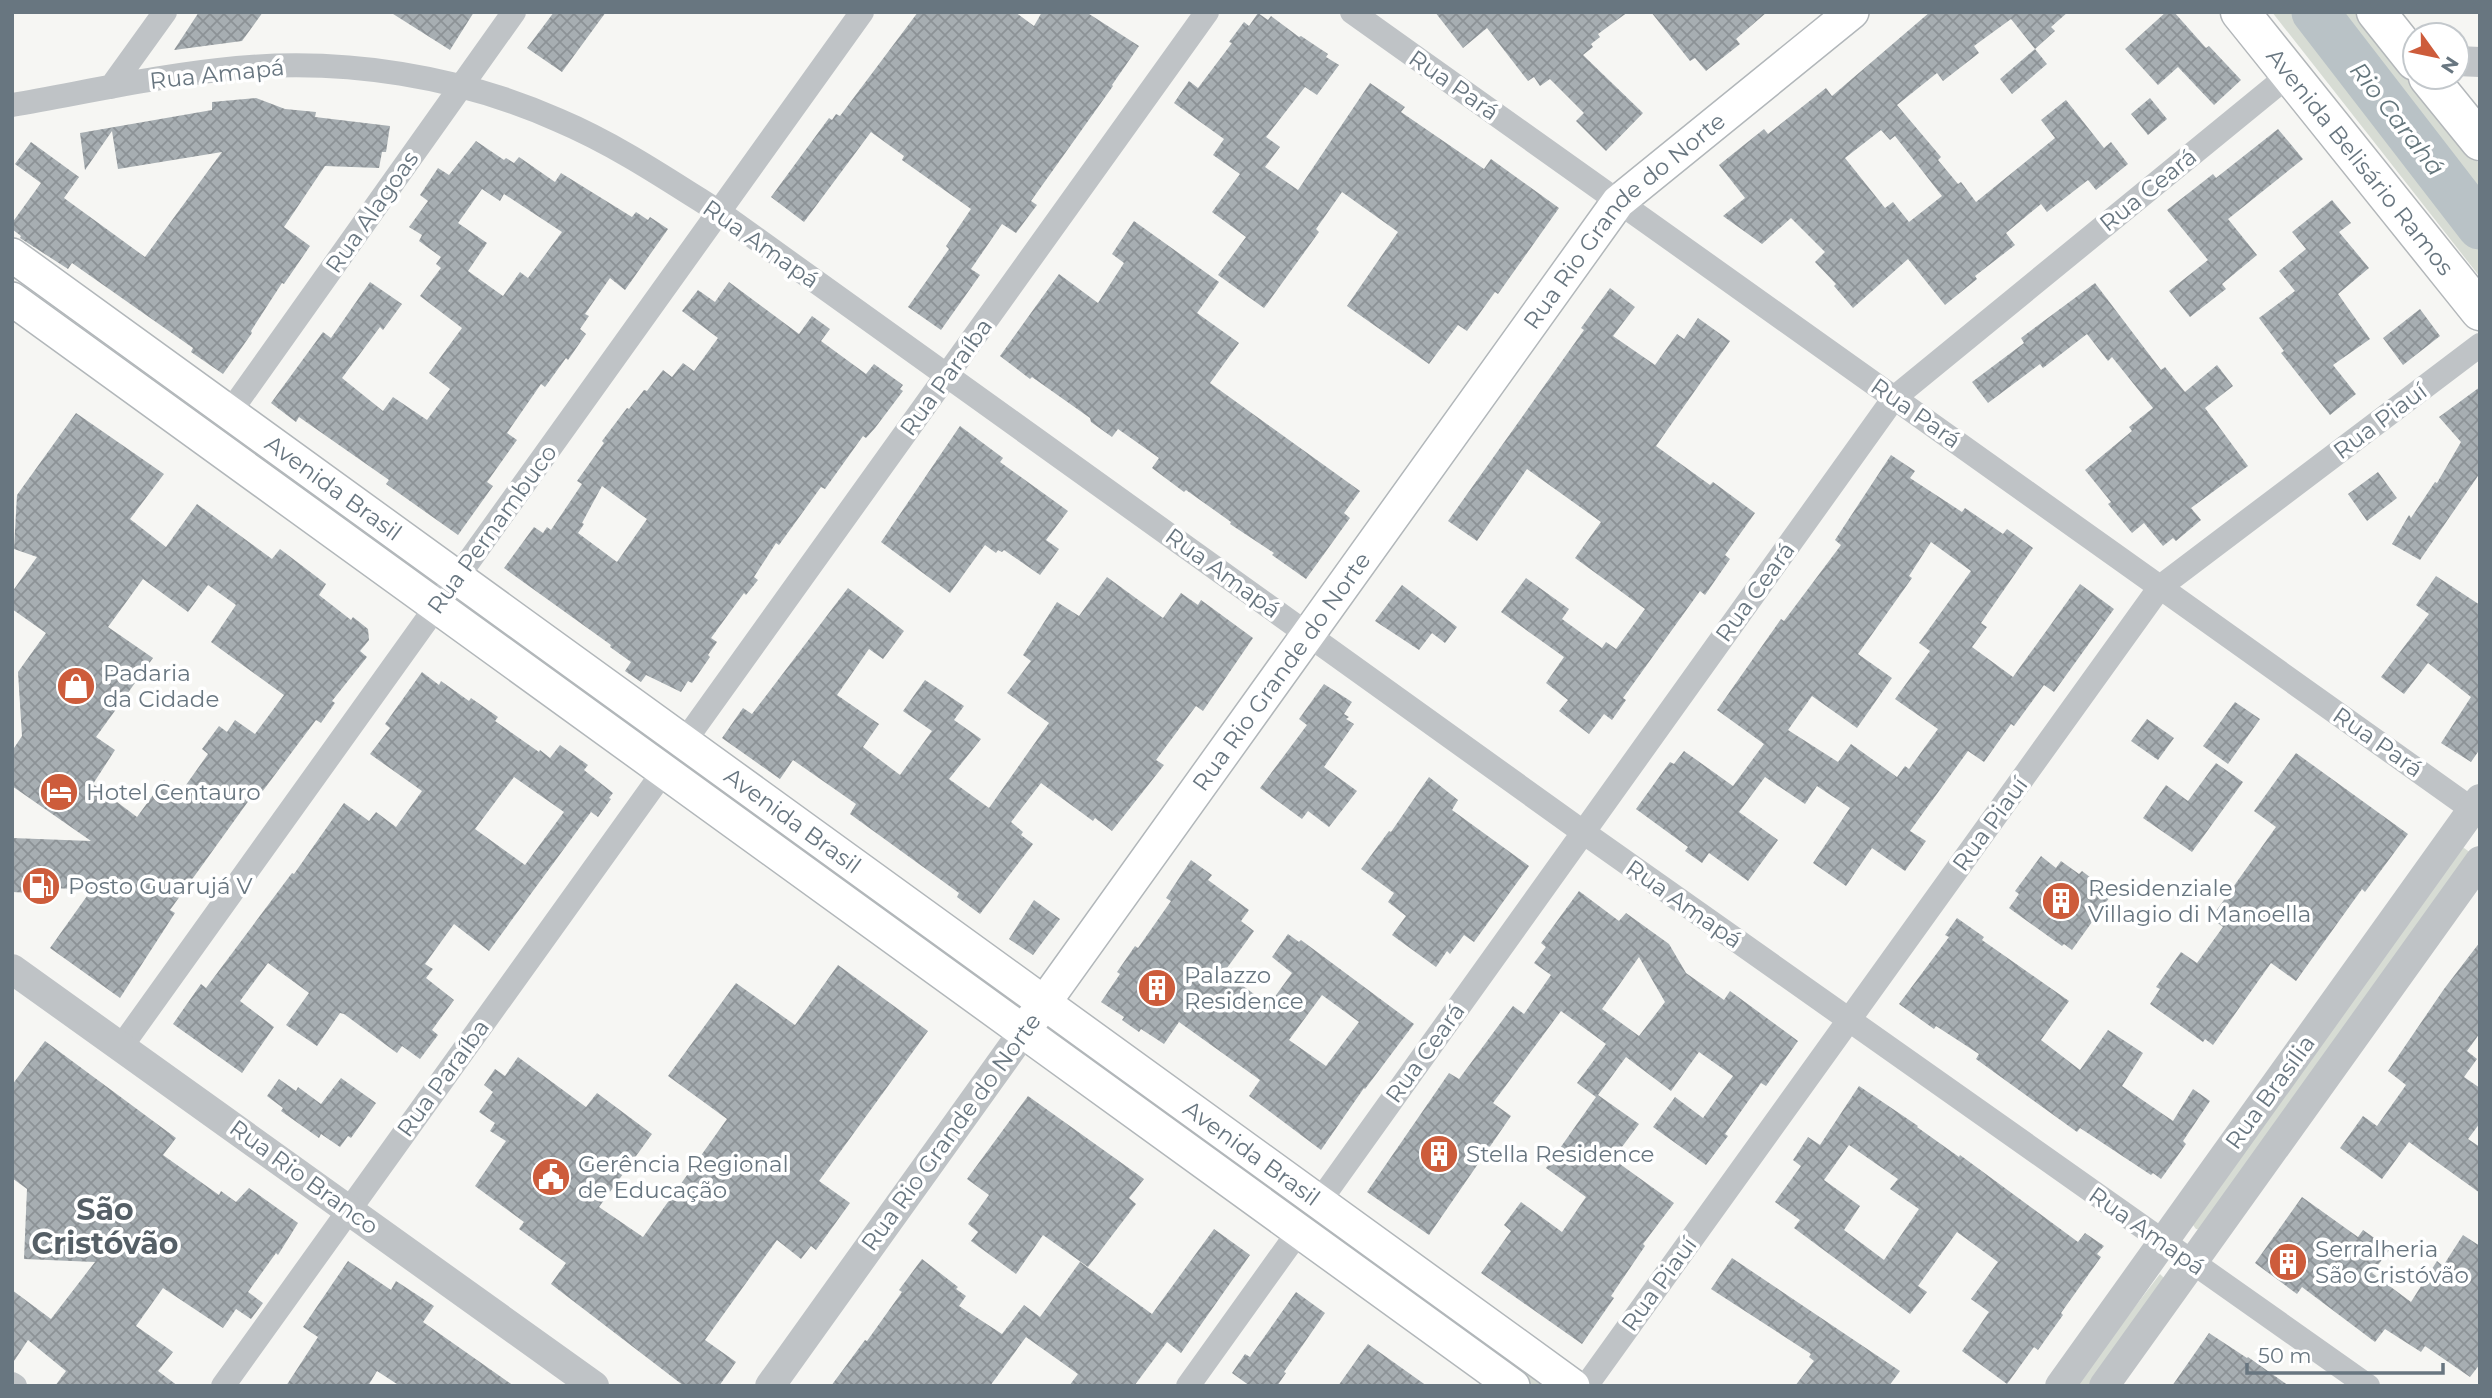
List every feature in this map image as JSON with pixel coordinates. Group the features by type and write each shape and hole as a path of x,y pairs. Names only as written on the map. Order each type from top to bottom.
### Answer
{"main road":[{"name":"Rua Rio Grande do Norte","path":"1024,1031 1618,202 1852,12"},
{"name":"Avenida Belisário Ramos","path":"2240,12 2480,311"},
{"path":"2376,12 2401,42"},
{"path":"2440,91 2480,141"},
{"name":"Avenida Brasil","path":"12,255 1573,1386"},
{"name":"Avenida Brasil","path":"12,299 1513,1386"}],"street":[{"path":"111,87 165,12"},
{"name":"Rua Alagoas","path":"230,412 514,12"},
{"name":"Rua Pernambuco","path":"121,1047 862,12"},
{"name":"Rua Paraíba","path":"684,742 1207,12"},
{"name":"Rua Pará","path":"1352,12 2160,587 2477,808"},
{"name":"Rua Amapá","path":"12,105 228,69 294,66 397,73 461,86 521,105 559,120 657,172 719,212 1583,832 2368,1386"},
{"name":"Rua Ceará","path":"1319,1202 1894,398 2290,74"},
{"name":"Rua Piauí","path":"1586,1386 2160,587 2480,345"},
{"name":"Rua Paraíba","path":"223,1386 664,771"},
{"name":"Rua Brasília","path":"2060,1386 2477,808"},
{"name":"Rua Brasília","path":"2104,1386 2480,860"},
{"name":"Rua Rio Branco","path":"12,969 594,1386"},
{"name":"Rua Rio Grande do Norte","path":"770,1386 1024,1031"},
{"path":"1188,1386 1299,1231"}],"shaded area":[{"path":"2272,12 2356,12 2401,68 2401,91 2420,91 2480,165 2480,277"},
{"path":"465,604 1015,1000 1010,1001 463,613"},
{"path":"2464,848 2471,853 2202,1230 2196,1229 2193,1225 2459,849"},
{"path":"1058,1036 1063,1036 1554,1386 1533,1386 1056,1045"},
{"path":"2160,1274 2166,1280 2093,1386 2074,1386"}],"building":[{"path":"199,12 263,12 242,41 174,50"},
{"path":"390,12 474,12 450,50"},
{"path":"554,12 606,12 562,72 527,48"},
{"path":"918,12 1015,12 1034,26 1042,12 1086,12 1139,46 1031,201 1037,205 1016,233 1002,224 971,269 980,275 941,330 908,307 949,249 946,246 971,209 902,160 904,156 871,132 804,222 771,197 829,118 832,120 836,114 840,116"},
{"path":"1435,12 1628,12 1598,34 1600,37 1591,44 1593,47 1583,55 1643,113 1606,151 1576,121 1584,113 1550,79 1540,86 1534,77 1528,81 1487,28 1463,48"},
{"path":"1651,12 1767,12 1736,39 1740,44 1706,71 1695,58 1690,61"},
{"path":"1930,12 2068,12 2051,27 2055,31 2035,49 2011,19 1974,46 1979,53 1943,81 1937,73 1897,105 1941,157 1938,160 1958,184 1961,182 1976,202 2055,138 2041,120 2066,100 2104,148 2111,142 2128,164 2096,190 2088,180 2047,212 2041,204 2006,233 2015,245 1975,276 1977,279 1945,305 1908,259 1853,308 1834,286 1836,284 1815,262 1825,252 1791,218 1762,244 1723,216 1745,198 1719,165 1764,129 1768,134 1826,88 1832,96","holes":["1881,130 1890,140 1895,136 1942,196 1909,222 1893,202 1885,208 1845,158"]},
{"path":"2166,12 2174,12 2206,48 2209,46 2241,80 2214,105 2178,67 2158,85 2125,49"},
{"path":"1258,13 1268,20 1271,16 1328,54 1326,57 1339,65 1317,95 1305,87 1266,137 1280,147 1265,167 1298,190 1370,83 1405,107 1401,112 1484,169 1491,159 1559,208 1498,294 1495,292 1467,331 1458,325 1429,364 1347,306 1398,232 1342,192 1316,229 1319,232 1264,308 1218,275 1246,237 1212,212 1240,174 1213,155 1224,139 1174,103 1189,81 1198,88 1232,43 1229,42 1244,22 1249,26"},
{"path":"2035,49 2047,64 2012,94 2000,79"},
{"path":"256,98 285,109 316,112 315,117 390,126 386,152 382,152 379,168 325,166 284,227 310,246 284,284 282,283 223,374 191,352 193,348 72,263 68,269 20,238 12,229 12,223 41,183 15,164 31,142 79,177 64,198 145,257 222,152 118,169 112,131 85,170 80,133 212,110 212,102"},
{"path":"2150,98 2167,119 2148,135 2131,114"},
{"path":"2278,129 2303,159 2228,219 2257,255 2222,284 2226,289 2190,317 2169,291 2208,260 2167,210 2213,174 2216,178"},
{"path":"476,141 504,160 506,158 514,163 519,157 555,182 561,173 632,217 636,212 648,220 650,217 668,229 625,290 610,278 585,314 589,316 580,329 586,334 545,387 541,384 507,433 517,440 487,482 493,486 458,535 386,484 389,480 299,417 296,422 271,403 323,332 331,338 370,282 402,304 383,330 380,327 342,378 383,411 393,397 427,420 450,389 429,373 462,328 420,296 441,268 436,264 441,257 419,241 422,235 409,227 428,201 420,195 438,168 449,175","holes":["482,189 500,201 504,194 562,232 528,278 520,272 503,296 468,271 487,243 458,223"]},
{"path":"2332,200 2351,223 2339,232 2369,268 2338,294 2370,339 2333,365 2356,394 2330,415 2281,353 2284,351 2259,318 2295,291 2279,271 2306,249 2292,232"},
{"path":"1134,221 1219,282 1197,313 1239,343 1210,383 1360,491 1344,513 1350,518 1306,579 1272,555 1274,553 1230,524 1231,522 1152,468 1159,458 1118,429 1112,437 1091,422 1090,418 1000,356 1059,274 1098,303 1124,263 1112,254"},
{"path":"729,282 799,334 812,316 830,329 821,341 866,374 874,364 903,385 900,389 903,391 875,428 866,438 863,436 825,489 821,487 779,545 776,543 754,577 758,580 746,595 744,593 711,638 717,642 708,655 710,657 692,683 688,681 681,692 646,675 641,682 625,671 631,662 504,568 534,527 543,533 547,527 551,530 582,484 577,481 604,443 602,441 627,408 629,409 644,390 647,391 663,370 672,377 683,363 694,371 718,338 682,311 698,290 715,302","holes":["602,486 647,519 617,562 578,533"]},
{"path":"2095,283 2161,370 2165,367 2185,392 2217,365 2233,386 2205,408 2248,466 2191,508 2201,520 2176,541 2173,538 2163,546 2144,523 2132,533 2085,470 2132,431 2129,427 2153,408 2112,357 2108,361 2087,334 2043,368 2040,364 1988,403 1972,382 2024,343 2021,338"},
{"path":"1610,288 1635,307 1613,336 1655,365 1677,334 1684,339 1698,318 1730,341 1656,446 1710,485 1713,482 1755,513 1725,555 1730,559 1705,595 1700,591 1623,698 1626,700 1612,720 1604,714 1589,734 1559,711 1568,700 1546,683 1564,657 1501,612 1526,578 1569,609 1562,619 1602,648 1606,642 1616,649 1645,609 1575,558 1601,522 1527,469 1477,541 1448,521 1584,330 1581,328"},
{"path":"2420,309 2440,336 2403,365 2383,338"},
{"path":"2480,387 2480,473 2420,560 2392,544 2409,515 2411,518 2435,482 2437,483 2461,442 2439,417"},
{"path":"76,413 164,474 130,519 166,547 197,504 272,559 280,549 326,584 319,595 351,620 353,617 368,629 369,640 360,651 367,657 332,701 335,703 321,723 316,720 262,792 257,789 170,910 175,913 120,998 50,948 92,889 33,888 33,893 12,892 12,838 91,841 12,786 12,751 22,736 18,672 46,633 12,609 12,592 37,557 14,549 17,495","holes":["143,579 188,612 208,585 236,605 211,642 284,695 255,734 235,720 227,732 219,726 202,749 208,754 181,792 164,780 137,817 93,784 115,750 96,737 153,658 108,627"]},
{"path":"960,426 1003,458 1000,462 1068,511 1046,540 1059,549 1040,575 1004,550 998,550 996,553 985,545 950,593 881,542"},
{"path":"1891,455 1915,471 1910,478 1962,512 1965,508 2003,534 2007,529 2033,548 1981,623 1987,627 1972,647 2013,677 2080,584 2114,609 2054,692 2044,685 1984,762 1968,751 1910,831 1926,841 1905,871 1872,848 1846,886 1813,863 1850,808 1817,786 1805,804 1765,777 1739,812 1778,840 1748,881 1709,853 1702,863 1685,851 1688,847 1636,809 1670,762 1674,764 1684,751 1733,786 1764,744 1717,710 1781,619 1784,621 1841,545 1835,540","holes":["1931,542 1971,571 1919,643 1930,651 1895,699 1938,729 1909,769 1905,766 1897,777 1851,744 1838,762 1788,730 1812,696 1857,728 1892,678 1858,654 1912,578 1909,576"]},
{"path":"2378,472 2397,498 2367,521 2348,494"},
{"path":"2436,576 2480,605 2480,749 2471,762 2441,743 2471,697 2428,663 2404,694 2381,677 2429,614 2416,605"},
{"path":"1107,577 1163,618 1181,593 1198,605 1201,600 1253,638 1203,711 1196,706 1156,760 1164,765 1112,831 1095,818 1093,821 1041,783 1011,822 1023,832 1021,835 1033,844 980,914 957,897 959,893 850,814 856,804 793,760 780,779 722,738 743,708 752,714 848,588 904,631 883,659 869,649 837,695 879,724 863,747 900,775 932,731 903,711 925,680 964,706 954,720 981,739 949,779 989,808 1049,723 1007,693 1031,661 1023,655 1057,602 1079,616"},
{"path":"1402,585 1457,627 1445,643 1432,633 1419,650 1375,621"},
{"path":"422,672 439,685 441,681 469,701 471,698 498,717 495,721 550,758 560,745 588,765 584,770 613,793 598,817 591,812 489,951 454,924 425,964 433,969 426,978 454,1000 432,1030 438,1035 420,1059 402,1046 397,1053 340,1013 317,1046 286,1025 309,993 268,963 240,1001 274,1027 242,1073 173,1024 201,984 206,988 292,873 294,874 344,803 369,821 376,812 396,827 422,791 370,754 390,728 385,724","holes":["514,777 564,812 525,865 475,829"]},
{"path":"1324,684 1352,702 1344,714 1349,717 1346,719 1354,724 1324,767 1357,791 1329,827 1308,811 1302,819 1260,788 1307,725 1299,719"},
{"path":"2235,702 2260,719 2228,764 2203,746"},
{"path":"2147,719 2174,738 2158,760 2131,741"},
{"path":"2296,753 2408,834 2365,892 2362,889 2296,981 2271,963 2213,1045 2205,1039 2203,1042 2150,1004 2160,989 2156,987 2181,952 2197,963 2223,927 2211,918 2276,827 2254,811"},
{"path":"2216,763 2243,782 2192,852 2143,818 2166,785 2188,801"},
{"path":"1429,777 1458,800 1452,810 1529,866 1474,942 1464,935 1450,954 1447,951 1436,967 1392,935 1406,916 1388,902 1394,893 1361,869 1389,831 1391,832"},
{"name":"Residenziale Villagio di Manoella","path":"2041,856 2056,868 2061,861 2079,874 2082,871 2112,894 2072,950 2064,944 2062,946 2009,908 2019,894 2015,891"},
{"path":"1191,860 1212,875 1208,880 1249,910 1241,921 1254,931 1224,972 1269,1005 1292,973 1272,957 1288,934 1299,942 1301,940 1414,1024 1364,1088 1321,1150 1249,1096 1260,1080 1179,1022 1164,1044 1141,1029 1139,1032 1122,1020 1124,1017 1101,1002 1135,946 1138,948 1171,901 1166,898","holes":["1322,995 1359,1022 1326,1066 1289,1040"]},
{"path":"1579,891 1619,921 1626,913 1669,944 1686,973 1724,1000 1730,991 1798,1041 1766,1086 1761,1083 1725,1134 1728,1136 1706,1165 1653,1127 1675,1097 1703,1118 1733,1076 1699,1052 1671,1091 1626,1057 1598,1095 1639,1124 1613,1159 1674,1203 1643,1244 1645,1246 1611,1296 1614,1298 1582,1344 1481,1273 1511,1231 1504,1225 1521,1202 1562,1232 1586,1197 1546,1168 1596,1097 1577,1083 1606,1044 1561,1011 1493,1103 1511,1116 1429,1235 1367,1192 1449,1073 1459,1079 1513,1006 1524,1014 1551,975 1534,963 1546,947 1541,943","holes":["1639,957 1665,1002 1639,1036 1602,1009"]},
{"path":"1034,900 1060,919 1033,955 1009,939"},
{"path":"1957,918 1984,937 1982,940 2069,1001 2041,1040 2080,1070 2108,1030 2143,1053 2122,1086 2173,1121 2193,1089 2210,1101 2183,1141 2186,1144 2161,1179 2080,1128 2077,1132 1976,1059 1979,1054 1936,1026 1934,1029 1899,1004 1949,937 1945,935"},
{"path":"2480,942 2480,1033 2467,1051 2477,1059 2464,1077 2480,1088 2480,1123 2468,1139 2480,1147 2480,1193 2409,1142 2382,1179 2340,1148 2363,1116 2377,1126 2406,1085 2388,1071"},
{"path":"838,965 928,1031 819,1181 850,1203 816,1250 811,1246 801,1259 777,1240 705,1340 736,1362 719,1386 684,1386 551,1284 566,1263 519,1229 524,1222 475,1186 506,1141 490,1131 495,1123 479,1112 493,1092 484,1085 495,1069 505,1076 518,1057 586,1107 597,1093 652,1134 599,1207 643,1237 727,1119 668,1076 736,983 795,1025"},
{"path":"45,1041 176,1138 163,1155 219,1195 221,1191 236,1202 249,1188 298,1223 278,1255 276,1253 248,1292 263,1303 251,1319 236,1309 223,1328 163,1288 136,1326 173,1352 158,1371 178,1386 55,1386 66,1371 28,1340 12,1364 12,1290 51,1319 95,1262 24,1259 27,1189 12,1178 12,1085"},
{"path":"341,1078 376,1103 351,1138 348,1136 340,1147 321,1134 319,1138 281,1111 283,1108 267,1096 279,1079 296,1091 298,1087 321,1104"},
{"path":"1859,1086 1959,1157 1960,1155 2078,1242 2085,1233 2104,1246 2097,1254 2101,1257 2061,1313 2063,1315 2038,1350 2034,1347 2007,1384 1962,1351 1989,1312 1971,1299 1998,1262 1957,1232 1918,1286 1927,1292 1910,1314 1794,1228 1800,1220 1775,1202 1801,1166 1793,1160 1808,1137 1820,1145","holes":["1849,1145 1898,1179 1890,1189 1919,1209 1884,1260 1844,1230 1860,1206 1824,1180"]},
{"path":"1028,1096 1144,1179 1129,1198 1136,1204 1088,1267 1043,1235 1016,1274 971,1241 978,1232 968,1224 989,1195 967,1179"},
{"path":"2302,1197 2358,1237 2363,1230 2390,1249 2372,1273 2411,1302 2437,1261 2443,1266 2463,1235 2480,1246 2480,1364 2470,1377 2425,1346 2421,1352 2385,1329 2375,1342 2302,1287 2297,1294 2255,1263"},
{"path":"1214,1229 1250,1255 1181,1353 1167,1342 1134,1386 1069,1386 1078,1374 1026,1337 990,1386 831,1386 865,1340 867,1341 922,1259 966,1296 959,1306 1002,1334 1024,1305 1040,1317 1080,1262 1152,1314"},
{"path":"1732,1258 1900,1371 1889,1386 1795,1386 1814,1361 1809,1357 1811,1354 1711,1289"},
{"path":"348,1261 391,1290 396,1281 434,1306 423,1322 514,1386 400,1386 377,1371 368,1386 286,1386 318,1337 303,1327"},
{"path":"1296,1292 1325,1313 1277,1386 1250,1386 1232,1373 1245,1354 1250,1357"},
{"path":"2209,1333 2248,1357 2289,1386 2172,1386"},
{"path":"1368,1344 1427,1386 1338,1386"}],"waterway":[{"name":"Rio Carahá","path":"2315,12 2480,226"}],"place":[{"name":"Padaria da Cidade","path":"76,686"},
{"name":"Hotel Centauro","path":"59,792"},
{"name":"Posto Guarujá V","path":"41,886"},
{"name":"Residenziale Villagio di Manoella","path":"2061,901"},
{"name":"Palazzo Residence","path":"1157,988"},
{"name":"Stella Residence","path":"1439,1154"},
{"name":"Gerência Regional de Educação","path":"551,1177"},
{"name":"Serralheria São Cristóvão","path":"2288,1262"}],"district":[{"name":"São Cristóvão","path":"105,1227"}]}
